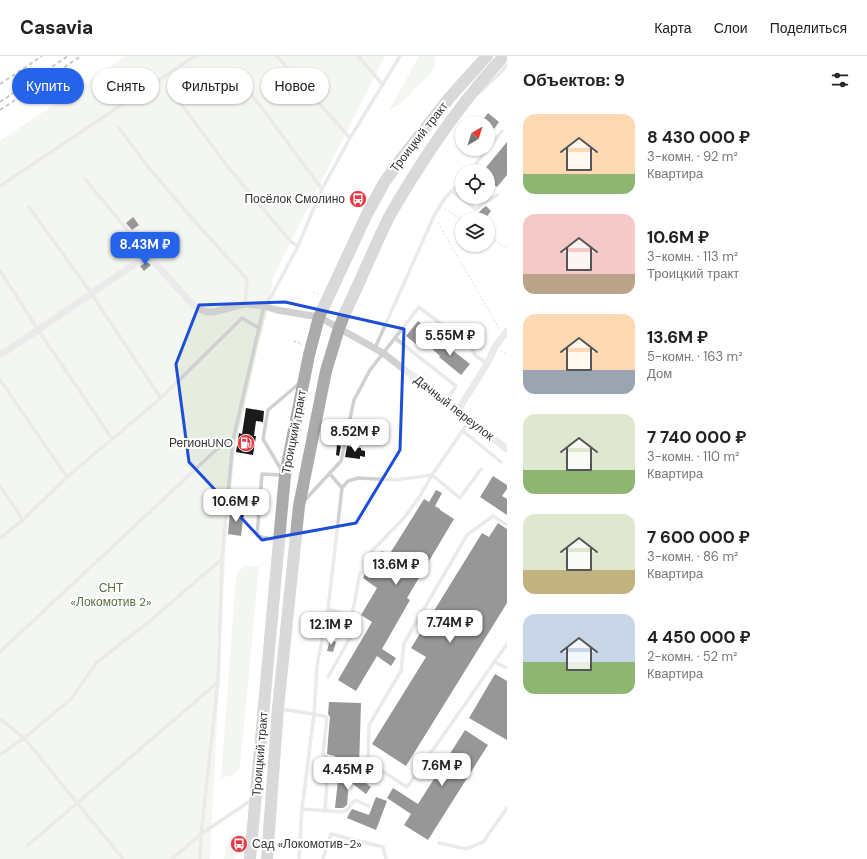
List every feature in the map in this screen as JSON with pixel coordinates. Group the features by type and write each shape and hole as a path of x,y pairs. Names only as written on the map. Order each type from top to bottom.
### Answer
{"main road":[{"name":"Троицкий тракт","path":"250,859 285,475 304,378 319,317 367,214 384,183 450,97 487,56"},
{"name":"Троицкий тракт","path":"267,859 278,708 299,506 326,371 340,328 362,276 388,219 406,187 454,117 486,75 504,56"}],"street":[{"path":"0,355 39,331 91,293 148,255 193,305 200,309 207,312 213,312 245,304"},
{"name":"Дачный переулок","path":"245,304 264,306 276,310 319,317 340,328 383,353 507,449"},
{"path":"458,410 495,347 505,334"}],"lane":[{"path":"0,186 196,56"},
{"path":"277,56 350,138"},
{"path":"358,56 383,85"},
{"path":"200,859 201,834 218,682 222,559 233,440 264,306 272,295 298,246 322,189 350,138 400,56"},
{"path":"454,117 507,65"},
{"path":"253,96 322,189"},
{"path":"181,104 227,166 290,241 298,246"},
{"path":"119,128 148,167 247,279 245,304"},
{"path":"495,140 502,131"},
{"path":"476,164 482,156"},
{"path":"85,180 148,255"},
{"path":"375,348 434,216 445,198 455,188"},
{"path":"452,191 476,209 497,195"},
{"path":"29,207 91,293 161,398"},
{"path":"0,271 112,439"},
{"path":"299,506 342,462 354,400 370,370 419,307 471,347 475,356 486,364"},
{"path":"0,538 23,520 67,477 161,398 242,318 259,328"},
{"path":"395,338 456,386 446,401"},
{"path":"285,475 263,439 268,410 304,378"},
{"path":"0,380 67,477"},
{"path":"370,553 404,518 471,420"},
{"path":"463,431 501,462"},
{"path":"0,652 217,449 233,440"},
{"path":"299,859 302,809 314,714 317,666 328,609 342,488 348,481 358,478 395,480 432,475 460,498 481,469"},
{"path":"279,541 257,536 262,474 285,475"},
{"path":"330,474 342,488"},
{"path":"0,486 23,520"},
{"path":"507,525 493,516 467,535 439,582 404,643 401,671 369,725 368,762 407,787 507,644"},
{"path":"0,755 24,738 71,699 97,662 150,621 222,559"},
{"path":"328,677 350,638 352,616 360,572"},
{"path":"328,609 352,616"},
{"path":"494,662 507,668"},
{"path":"27,846 218,682"},
{"path":"278,708 327,717 323,754 331,761"},
{"path":"0,719 24,738 123,859"},
{"path":"324,811 328,768"},
{"path":"172,859 201,834 256,798"},
{"path":"302,809 342,812 348,809 355,800 369,806"},
{"path":"439,843 466,849 483,842 507,808"},
{"path":"323,859 331,834 383,847 386,859"}],"path":[{"path":"440,206 455,216"},
{"path":"434,216 505,334"},
{"path":"495,240 507,248"}],"highlighted area":[{"path":"285,302 404,329 400,450 356,523 262,540 189,462 176,364 199,305"}],"green space":[{"name":"СНТ «Локомотив 2»","path":"126,56 385,56 273,277 270,299 235,447 226,542 210,859 0,859 0,141 55,104 84,104 84,84 92,79 92,104 159,104 159,68 108,68"},
{"path":"419,56 435,56 434,66 430,75 415,88 402,103 389,111"},
{"path":"244,565 259,567 240,767 233,775 221,778 236,575"},
{"path":"232,836 235,859 224,859 226,848"}],"building":[{"path":"495,119 499,122 495,128"},
{"path":"507,142 507,175 497,187 495,185 495,164 489,164"},
{"path":"486,206 491,211 479,212"},
{"path":"133,217 139,225 132,230 126,223"},
{"path":"147,262 151,265 144,271 140,266"},
{"path":"418,321 428,329 416,344 406,336"},
{"path":"437,338 470,364 461,375 439,357 440,356 430,347"},
{"path":"246,408 264,411 263,422 256,421 254,436 256,436 253,455 236,452 239,433 242,434"},
{"path":"337,445 341,446 339,456 336,455"},
{"path":"347,446 361,448 361,450 365,451 365,457 360,456 360,459 345,457"},
{"path":"493,476 507,485 507,489 502,496 507,499 507,515 480,497"},
{"path":"436,490 442,493 435,506 454,519 407,598 410,600 382,649 396,658 391,666 377,656 356,691 338,680 372,622 361,615 377,588 363,578 367,571 369,572 382,551 389,555 424,499 429,502"},
{"path":"230,511 244,512 241,536 228,534"},
{"path":"498,523 507,529 507,603 406,766 372,744 426,657 411,648 482,533 489,537"},
{"path":"330,640 336,642 333,652 327,651"},
{"path":"495,674 507,681 507,740 469,718"},
{"path":"329,702 361,703 359,768 334,767 335,756 327,754 330,717 328,714"},
{"path":"465,730 488,745 428,840 404,825 411,814 387,798 393,788 418,804"},
{"path":"359,778 371,787 366,794 349,781 347,805 343,808 335,808 338,780 357,781"},
{"path":"376,797 387,801 376,830 347,818 352,809 369,815"}],"railway":[{"path":"0,84 42,56"},
{"path":"0,102 68,56"},
{"path":"0,110 81,56"}],"place":[{"name":"Посёлок Смолино","path":"358,199"},
{"name":"РегионUNO","path":"246,443"},
{"name":"Сад «Локомотив-2»","path":"239,844"}]}
